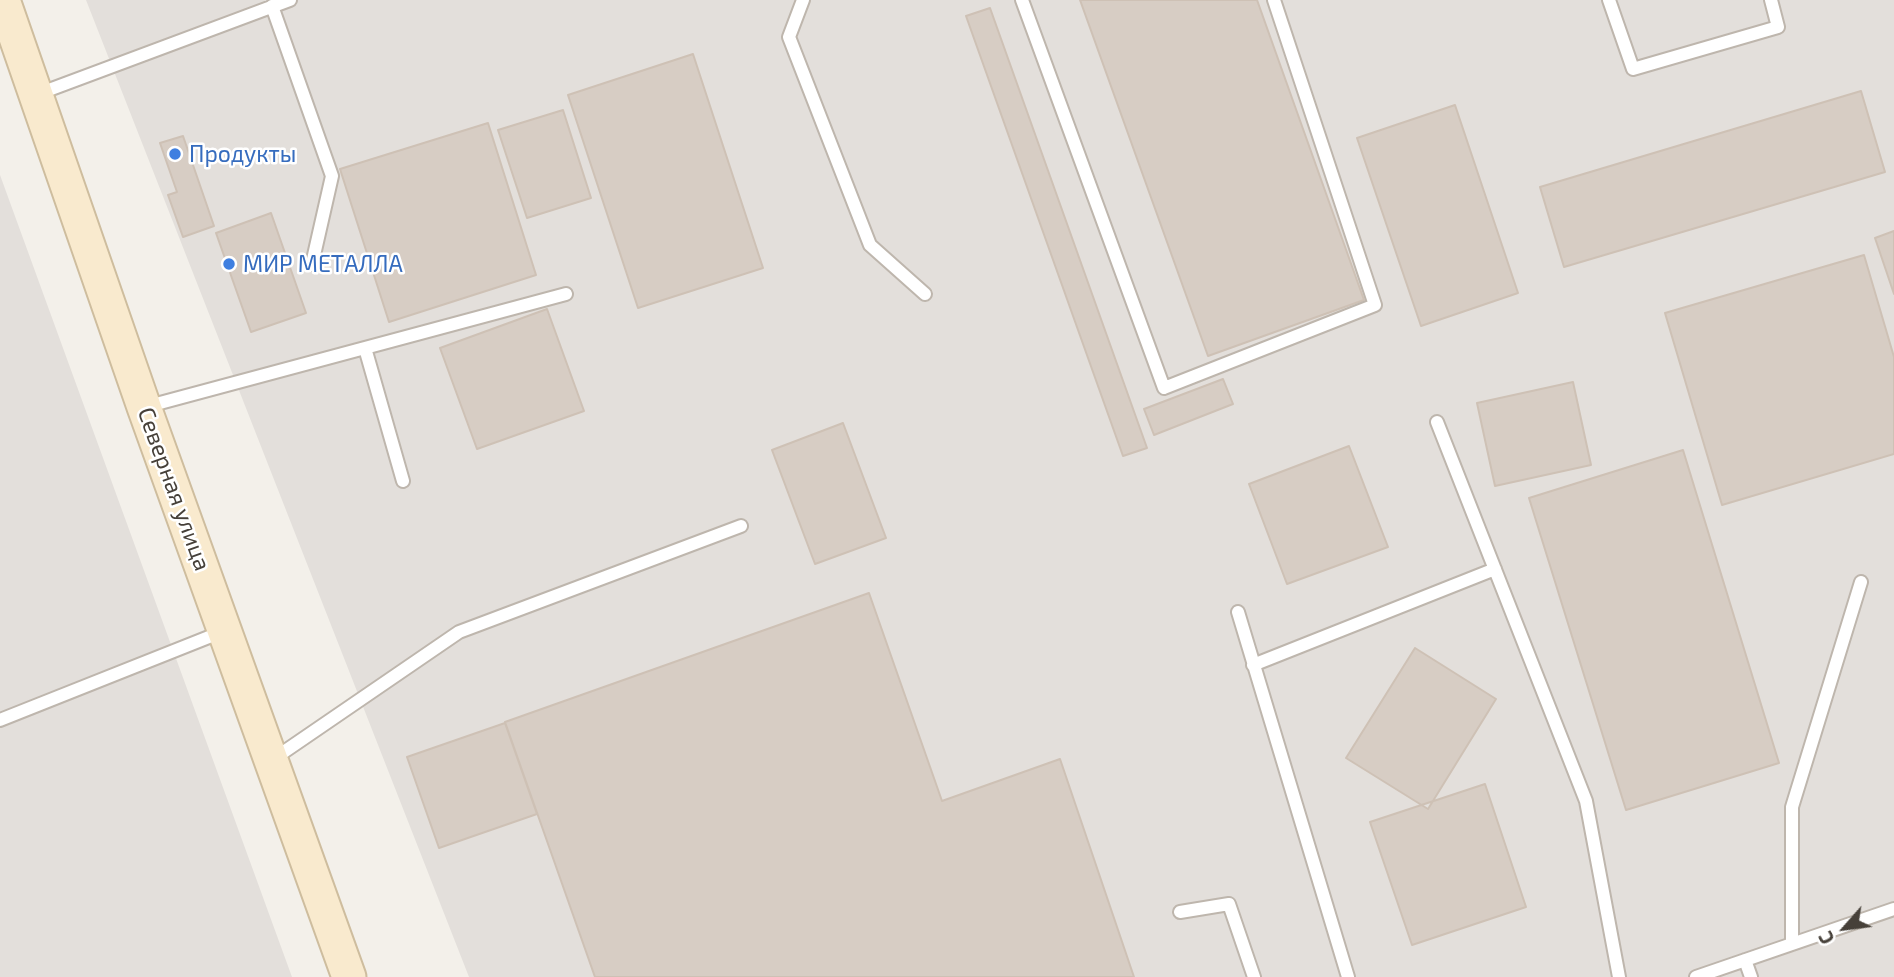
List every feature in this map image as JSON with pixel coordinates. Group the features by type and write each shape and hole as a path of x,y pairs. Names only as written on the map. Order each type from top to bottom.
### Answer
{"main road":[{"name":"Северная улица","path":"3,0 144,407 349,977"}],"lane":[{"path":"36,95 290,0"},
{"path":"803,0 789,37 870,245 925,294"},
{"path":"1022,0 1164,388 1375,304 1274,0"},
{"path":"1609,0 1633,69 1778,27 1771,0"},
{"path":"272,6 332,176 312,264"},
{"path":"144,407 566,294"},
{"path":"365,348 403,481"},
{"path":"1437,422 1586,801 1619,977"},
{"path":"271,760 459,632 741,526"},
{"path":"1254,665 1495,569"},
{"path":"1792,944 1792,807 1861,582"},
{"path":"1238,612 1348,977"},
{"path":"0,720 225,631"},
{"path":"1181,912 1229,904 1254,977"},
{"path":"1696,977 1894,909"},
{"path":"1745,960 1751,977"}],"shaded area":[{"path":"86,0 1894,0 1894,977 469,977"},
{"path":"0,175 292,977 0,977"}],"building":[{"path":"1080,0 1257,0 1364,300 1208,356"},
{"path":"990,8 1147,448 1123,456 966,16"},
{"path":"693,54 763,268 638,308 568,95"},
{"path":"1861,91 1885,172 1564,267 1540,187"},
{"path":"1455,105 1518,293 1421,326 1357,138"},
{"path":"563,110 591,198 527,218 498,130"},
{"path":"488,123 536,275 389,322 340,169"},
{"path":"183,136 214,226 183,237 168,195 177,192 160,143"},
{"path":"271,213 306,313 251,332 216,233"},
{"path":"1894,231 1894,294 1875,238"},
{"path":"1864,255 1894,357 1894,454 1722,505 1665,313"},
{"path":"547,309 584,411 477,449 440,348"},
{"path":"1223,379 1233,404 1154,435 1144,409"},
{"path":"1573,382 1591,465 1495,486 1477,403"},
{"path":"843,423 886,538 815,564 772,450"},
{"path":"1349,446 1388,547 1287,584 1249,484"},
{"path":"1683,450 1779,763 1626,810 1529,498"},
{"path":"869,593 942,801 1060,759 1134,977 595,977 505,722"},
{"path":"1415,648 1496,699 1428,809 1346,758"},
{"path":"505,723 537,814 439,848 407,757"},
{"path":"1485,784 1526,907 1412,945 1370,822"}],"place":[{"name":"Продукты","path":"175,154"},
{"name":"МИР МЕТАЛЛА","path":"229,264"}]}
